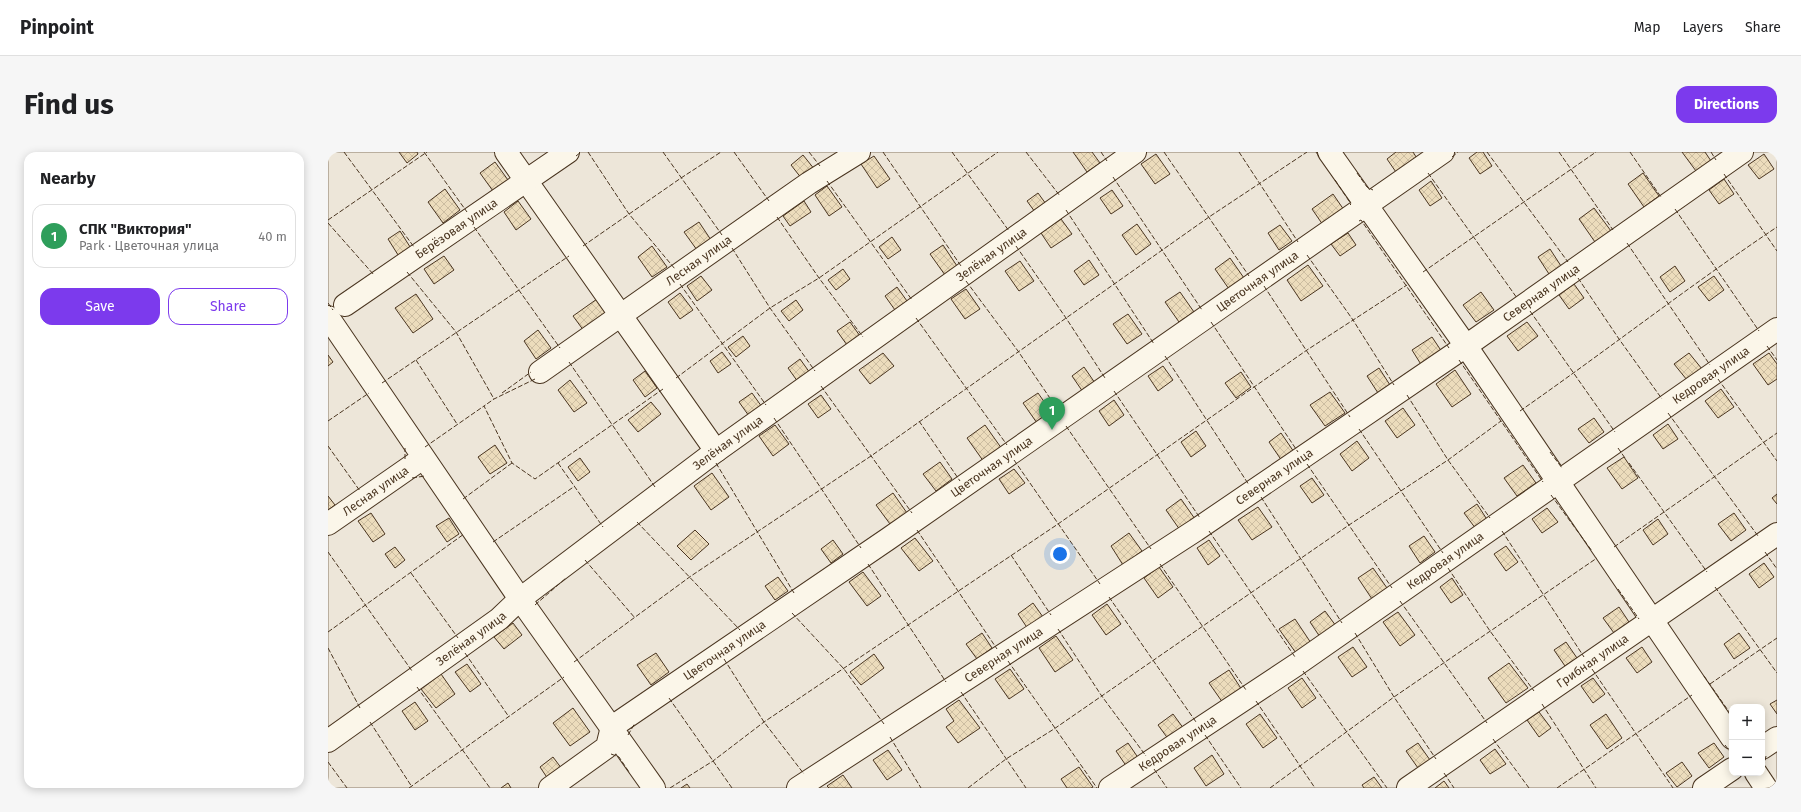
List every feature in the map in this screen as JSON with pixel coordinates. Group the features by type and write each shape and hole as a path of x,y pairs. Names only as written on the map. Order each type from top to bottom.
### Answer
{"street":[{"path":"506,152 622,315 716,451"},
{"name":"Берёзовая улица","path":"333,315 568,152"},
{"name":"Лесная улица","path":"540,372 809,183 859,152"},
{"name":"Зелёная улица","path":"328,741 499,619 520,599 716,451 1135,152"},
{"path":"1329,152 1466,346 1729,734"},
{"name":"Цветочная улица","path":"612,727 888,539 1443,152"},
{"name":"Северная улица","path":"798,788 1196,530 1466,346 1742,152"},
{"path":"333,315 423,458 520,599 654,788"},
{"name":"Кедровая улица","path":"1110,788 1296,665 1777,329"},
{"name":"Лесная улица","path":"328,524 423,458"},
{"name":"Грибная улица","path":"1408,788 1777,534"},
{"path":"550,788 607,747 612,727"},
{"path":"1765,746 1777,738"},
{"path":"1704,788 1729,771"},
{"path":"1758,776 1766,788"}],"shaded area":[{"path":"328,152 1777,152 1777,788 328,788"}],"building":[{"path":"399,152 417,152 418,154 407,163"},
{"path":"1073,152 1092,152 1100,163 1087,172"},
{"path":"1396,152 1413,152 1418,160 1398,175 1387,159"},
{"path":"1477,152 1483,152 1492,166 1480,174 1469,158"},
{"path":"1682,152 1705,152 1711,161 1696,171"},
{"path":"1156,154 1170,174 1155,184 1141,164"},
{"path":"1764,154 1774,169 1759,179 1748,165"},
{"path":"803,155 815,170 802,179 791,165"},
{"path":"874,156 890,179 877,188 861,164"},
{"path":"495,162 508,180 493,191 480,173"},
{"path":"1643,173 1659,196 1644,207 1628,184"},
{"path":"1724,179 1734,194 1719,204 1709,190"},
{"path":"1431,181 1442,198 1430,206 1419,190"},
{"path":"827,186 842,207 829,216 815,195"},
{"path":"445,189 460,210 443,223 428,202"},
{"path":"1112,190 1123,206 1111,214 1100,198"},
{"path":"1038,193 1046,204 1035,212 1027,201"},
{"path":"1333,194 1344,210 1323,225 1312,209"},
{"path":"518,201 531,219 516,230 504,212"},
{"path":"804,201 811,212 790,226 783,216"},
{"path":"1594,208 1611,231 1595,242 1579,219"},
{"path":"1061,219 1072,234 1051,248 1041,233"},
{"path":"699,222 711,240 697,250 684,232"},
{"path":"1137,224 1151,244 1136,255 1122,235"},
{"path":"1280,225 1292,241 1279,250 1268,233"},
{"path":"400,231 412,250 400,258 388,239"},
{"path":"1348,233 1356,245 1340,256 1331,244"},
{"path":"892,237 901,250 888,259 879,247"},
{"path":"943,245 957,266 945,275 930,254"},
{"path":"652,246 667,267 652,277 638,257"},
{"path":"1550,249 1561,266 1549,274 1538,257"},
{"path":"444,256 454,270 434,284 424,269"},
{"path":"1230,258 1244,278 1229,289 1215,269"},
{"path":"1089,260 1099,275 1084,285 1074,271"},
{"path":"1020,261 1034,281 1019,291 1005,271"},
{"path":"1308,265 1323,286 1301,301 1287,280"},
{"path":"1675,266 1685,281 1670,292 1660,277"},
{"path":"843,269 850,279 836,290 828,280"},
{"path":"701,276 712,290 697,301 687,286"},
{"path":"1714,276 1724,290 1709,301 1698,287"},
{"path":"1574,284 1584,298 1569,309 1559,295"},
{"path":"897,287 907,301 895,310 885,296"},
{"path":"966,289 980,309 965,319 951,299"},
{"path":"1180,292 1194,312 1179,322 1165,302"},
{"path":"1481,292 1494,310 1476,322 1463,305"},
{"path":"680,293 693,310 680,319 668,302"},
{"path":"416,294 433,319 413,333 395,308"},
{"path":"597,299 607,314 584,331 573,316"},
{"path":"796,300 803,310 789,321 781,311"},
{"path":"1128,314 1142,334 1127,344 1113,324"},
{"path":"850,322 860,336 847,345 837,331"},
{"path":"1527,322 1538,336 1518,351 1507,336"},
{"path":"538,330 551,348 536,359 524,341"},
{"path":"743,336 750,346 736,357 728,347"},
{"path":"1432,337 1442,352 1422,366 1412,350"},
{"path":"722,352 731,364 718,373 710,361"},
{"path":"883,353 894,366 870,384 859,370"},
{"path":"1689,353 1702,369 1687,380 1674,364"},
{"path":"1769,353 1777,364 1777,379 1768,385 1753,364"},
{"path":"328,355 333,362 328,366"},
{"path":"800,359 810,373 798,382 788,368"},
{"path":"1163,366 1173,380 1158,391 1148,376"},
{"path":"1084,367 1095,383 1083,392 1072,376"},
{"path":"1379,368 1390,385 1378,393 1367,376"},
{"path":"1455,370 1471,394 1452,407 1436,384"},
{"path":"645,371 657,388 645,397 633,380"},
{"path":"1241,372 1251,387 1236,398 1225,383"},
{"path":"570,380 587,403 574,412 558,390"},
{"path":"1721,389 1734,407 1718,418 1705,401"},
{"path":"1330,392 1345,413 1325,426 1310,405"},
{"path":"752,393 762,407 749,416 739,402"},
{"path":"1038,393 1052,413 1037,423 1023,403"},
{"path":"821,395 831,409 818,418 808,404"},
{"path":"1114,400 1124,415 1109,426 1099,411"},
{"path":"651,402 661,414 638,432 628,420"},
{"path":"1403,408 1415,425 1397,438 1385,421"},
{"path":"1594,418 1604,432 1589,443 1578,429"},
{"path":"1668,424 1678,439 1663,449 1653,435"},
{"path":"775,425 789,444 773,456 759,436"},
{"path":"985,425 1002,449 984,462 967,438"},
{"path":"1196,431 1206,446 1191,457 1181,442"},
{"path":"1281,433 1294,452 1282,461 1269,442"},
{"path":"1357,441 1369,458 1352,471 1340,454"},
{"path":"495,445 507,463 490,474 478,457"},
{"path":"1624,457 1638,478 1622,489 1607,468"},
{"path":"580,458 590,472 578,481 568,467"},
{"path":"940,462 952,479 936,491 923,474"},
{"path":"1523,465 1536,483 1517,496 1504,478"},
{"path":"1014,469 1025,483 1009,494 999,479"},
{"path":"712,473 729,497 711,510 694,486"},
{"path":"1312,478 1324,495 1312,503 1300,486"},
{"path":"893,493 907,513 890,524 876,505"},
{"path":"1777,494 1777,504 1772,498"},
{"path":"328,496 335,505 328,510"},
{"path":"1181,499 1195,519 1180,530 1166,510"},
{"path":"1477,504 1488,521 1476,529 1464,513"},
{"path":"1258,507 1272,527 1252,540 1238,520"},
{"path":"1547,508 1558,522 1542,533 1532,519"},
{"path":"371,513 385,534 373,542 358,521"},
{"path":"1734,513 1746,530 1731,541 1718,524"},
{"path":"449,518 459,534 447,542 436,526"},
{"path":"1658,519 1668,534 1653,545 1643,530"},
{"path":"695,530 709,544 691,560 677,546"},
{"path":"1129,533 1142,551 1123,565 1111,546"},
{"path":"1424,536 1435,552 1420,563 1409,546"},
{"path":"915,538 933,561 919,571 901,548"},
{"path":"833,540 843,554 831,563 821,549"},
{"path":"1209,540 1220,556 1208,565 1197,548"},
{"path":"1506,546 1518,562 1506,571 1494,554"},
{"path":"395,547 405,560 395,568 385,554"},
{"path":"1764,563 1774,577 1759,588 1749,574"},
{"path":"1159,567 1173,587 1158,598 1144,578"},
{"path":"1373,568 1387,588 1372,599 1358,578"},
{"path":"863,572 881,596 867,606 849,582"},
{"path":"778,577 788,591 775,600 765,586"},
{"path":"1452,578 1463,595 1451,603 1440,587"},
{"path":"1033,603 1043,617 1028,629 1018,614"},
{"path":"1107,604 1121,624 1106,635 1092,615"},
{"path":"1619,607 1629,622 1614,633 1603,618"},
{"path":"1325,611 1336,626 1320,637 1310,622"},
{"path":"1398,612 1415,635 1400,646 1383,622"},
{"path":"1295,619 1311,643 1296,653 1279,629"},
{"path":"513,623 522,635 504,649 494,637"},
{"path":"982,633 992,648 977,659 966,644"},
{"path":"1739,633 1750,648 1734,659 1724,644"},
{"path":"1056,636 1073,660 1055,672 1039,648"},
{"path":"1566,642 1577,658 1565,666 1554,650"},
{"path":"1353,647 1367,667 1352,677 1338,657"},
{"path":"1642,647 1652,662 1637,673 1626,658"},
{"path":"656,653 669,672 651,685 637,665"},
{"path":"874,654 884,668 861,685 850,672"},
{"path":"1509,663 1528,688 1506,703 1488,678"},
{"path":"467,664 481,684 470,692 455,672"},
{"path":"1010,669 1024,689 1009,699 995,679"},
{"path":"1229,670 1242,690 1223,703 1209,683"},
{"path":"441,674 455,694 436,708 421,689"},
{"path":"1302,678 1316,698 1302,708 1288,688"},
{"path":"1593,678 1605,694 1593,703 1581,686"},
{"path":"959,700 980,728 958,743 946,727 954,721 946,709"},
{"path":"1777,700 1777,714 1770,704"},
{"path":"415,702 428,721 415,730 402,711"},
{"path":"573,708 590,732 570,746 553,723"},
{"path":"1539,712 1551,728 1539,737 1527,720"},
{"path":"1173,714 1184,729 1169,740 1158,725"},
{"path":"1260,714 1277,738 1263,748 1246,724"},
{"path":"1606,714 1622,738 1607,749 1590,725"},
{"path":"1128,743 1139,759 1127,767 1116,751"},
{"path":"1418,743 1430,760 1418,768 1406,751"},
{"path":"1714,743 1724,757 1709,768 1698,753"},
{"path":"1495,749 1506,764 1490,774 1480,760"},
{"path":"888,750 902,770 887,780 873,760"},
{"path":"1212,755 1224,774 1206,786 1194,768"},
{"path":"553,757 562,769 548,779 540,767"},
{"path":"1682,762 1692,776 1677,787 1666,773"},
{"path":"1079,767 1093,787 1067,788 1061,779"},
{"path":"843,775 852,788 829,788 827,786"},
{"path":"1374,777 1382,788 1364,788 1362,785"},
{"path":"1444,781 1449,788 1435,788"},
{"path":"508,783 511,788 501,788"},
{"path":"687,784 690,788 681,788"}],"fence":[{"path":"344,152 414,247"},
{"path":"424,152 467,212"},
{"path":"328,220 427,152"},
{"path":"576,156 581,152"},
{"path":"588,152 629,214 675,269"},
{"path":"663,152 722,235"},
{"path":"583,246 721,152"},
{"path":"734,152 769,201"},
{"path":"809,152 820,166"},
{"path":"883,152 961,266"},
{"path":"952,152 1009,231"},
{"path":"676,378 770,308 819,278 998,152"},
{"path":"1026,152 1060,196"},
{"path":"1101,152 1107,161"},
{"path":"1164,152 1249,276"},
{"path":"1239,152 1298,242"},
{"path":"574,662 691,576 871,456 1209,217 1307,152"},
{"path":"1316,152 1320,158"},
{"path":"1452,157 1458,152"},
{"path":"1487,152 1568,262"},
{"path":"1559,152 1613,230"},
{"path":"1423,272 1596,152"},
{"path":"1630,152 1661,197"},
{"path":"1711,152 1716,160"},
{"path":"1357,173 1367,187 1373,190"},
{"path":"1428,173 1517,298"},
{"path":"1724,174 1777,251"},
{"path":"1113,177 1202,310"},
{"path":"1335,180 1351,204 1350,205"},
{"path":"827,181 912,300"},
{"path":"1675,209 1759,331"},
{"path":"1066,210 1154,344"},
{"path":"777,217 819,278 863,337"},
{"path":"1359,221 1361,220 1449,348"},
{"path":"328,223 374,275"},
{"path":"474,227 560,348"},
{"path":"1520,411 1712,272 1777,227"},
{"path":"1627,243 1710,365"},
{"path":"1016,246 1066,318 1105,378"},
{"path":"732,248 770,308 815,371"},
{"path":"1307,255 1353,320 1394,385"},
{"path":"382,383 569,256"},
{"path":"407,272 456,332 494,399"},
{"path":"1578,278 1662,399"},
{"path":"966,281 1018,351 1058,410"},
{"path":"680,284 766,405"},
{"path":"670,788 713,761 764,722 1058,524 1307,350 1407,285"},
{"path":"1264,286 1350,417"},
{"path":"328,303 333,310"},
{"path":"1530,311 1615,432"},
{"path":"916,318 1007,445"},
{"path":"1211,322 1298,452"},
{"path":"1767,346 1777,360"},
{"path":"1165,356 1249,485"},
{"path":"416,360 457,424"},
{"path":"1459,360 1543,482"},
{"path":"569,362 655,487"},
{"path":"502,393 531,372"},
{"path":"535,379 494,399 484,406 512,463 535,479 663,389"},
{"path":"1718,379 1777,461"},
{"path":"821,386 912,513"},
{"path":"1114,391 1200,518"},
{"path":"328,421 369,393"},
{"path":"1407,395 1448,460 1490,518"},
{"path":"425,447 484,406"},
{"path":"1668,413 1758,536"},
{"path":"774,418 861,548"},
{"path":"919,421 960,481"},
{"path":"968,788 1006,759 1054,729 1349,525 1448,460 1501,421"},
{"path":"1066,426 1151,549"},
{"path":"1359,429 1443,553"},
{"path":"1614,547 1777,433"},
{"path":"328,446 360,491"},
{"path":"405,448 405,459"},
{"path":"1618,448 1625,458"},
{"path":"1550,452 1562,468"},
{"path":"1014,460 1100,584"},
{"path":"463,499 512,463"},
{"path":"558,463 603,527"},
{"path":"716,463 794,593"},
{"path":"1629,463 1707,572"},
{"path":"1307,464 1392,588"},
{"path":"412,478 425,476"},
{"path":"493,542 575,486"},
{"path":"1551,495 1592,551"},
{"path":"1261,497 1342,623"},
{"path":"637,522 740,630"},
{"path":"917,530 997,649"},
{"path":"1209,531 1295,657"},
{"path":"1502,531 1584,657"},
{"path":"328,632 464,534"},
{"path":"328,552 412,671"},
{"path":"1765,552 1777,569"},
{"path":"1011,555 1051,615"},
{"path":"1270,788 1394,697 1597,558"},
{"path":"585,560 635,618"},
{"path":"868,564 946,682"},
{"path":"1160,564 1246,690"},
{"path":"1448,568 1490,631 1534,691"},
{"path":"411,573 458,638"},
{"path":"535,605 566,578"},
{"path":"1715,587 1777,673"},
{"path":"1618,589 1639,619"},
{"path":"1109,597 1196,722"},
{"path":"1400,601 1487,723"},
{"path":"792,613 844,669 884,724"},
{"path":"1058,629 1101,695 1146,756"},
{"path":"1355,633 1394,697 1436,759"},
{"path":"1710,684 1777,638"},
{"path":"328,648 360,708"},
{"path":"465,653 509,717"},
{"path":"724,659 764,722 804,774"},
{"path":"1008,661 1097,788"},
{"path":"1592,669 1673,788"},
{"path":"1303,671 1387,788"},
{"path":"1704,676 1729,712"},
{"path":"409,788 564,677"},
{"path":"417,687 490,788"},
{"path":"961,692 1026,788"},
{"path":"1557,788 1692,695"},
{"path":"669,698 732,788"},
{"path":"1256,701 1315,788"},
{"path":"1542,704 1596,788"},
{"path":"370,722 412,787"},
{"path":"628,735 635,723"},
{"path":"1205,735 1241,788"},
{"path":"890,737 921,788"},
{"path":"1493,739 1529,788"},
{"path":"1725,745 1729,750"},
{"path":"611,754 619,757 629,772"},
{"path":"1765,760 1766,756"},
{"path":"328,762 347,788"},
{"path":"1154,769 1167,788"},
{"path":"1444,773 1454,788"}],"place":[{"name":"СПК \"Виктория\"","path":"1052,430"}]}
